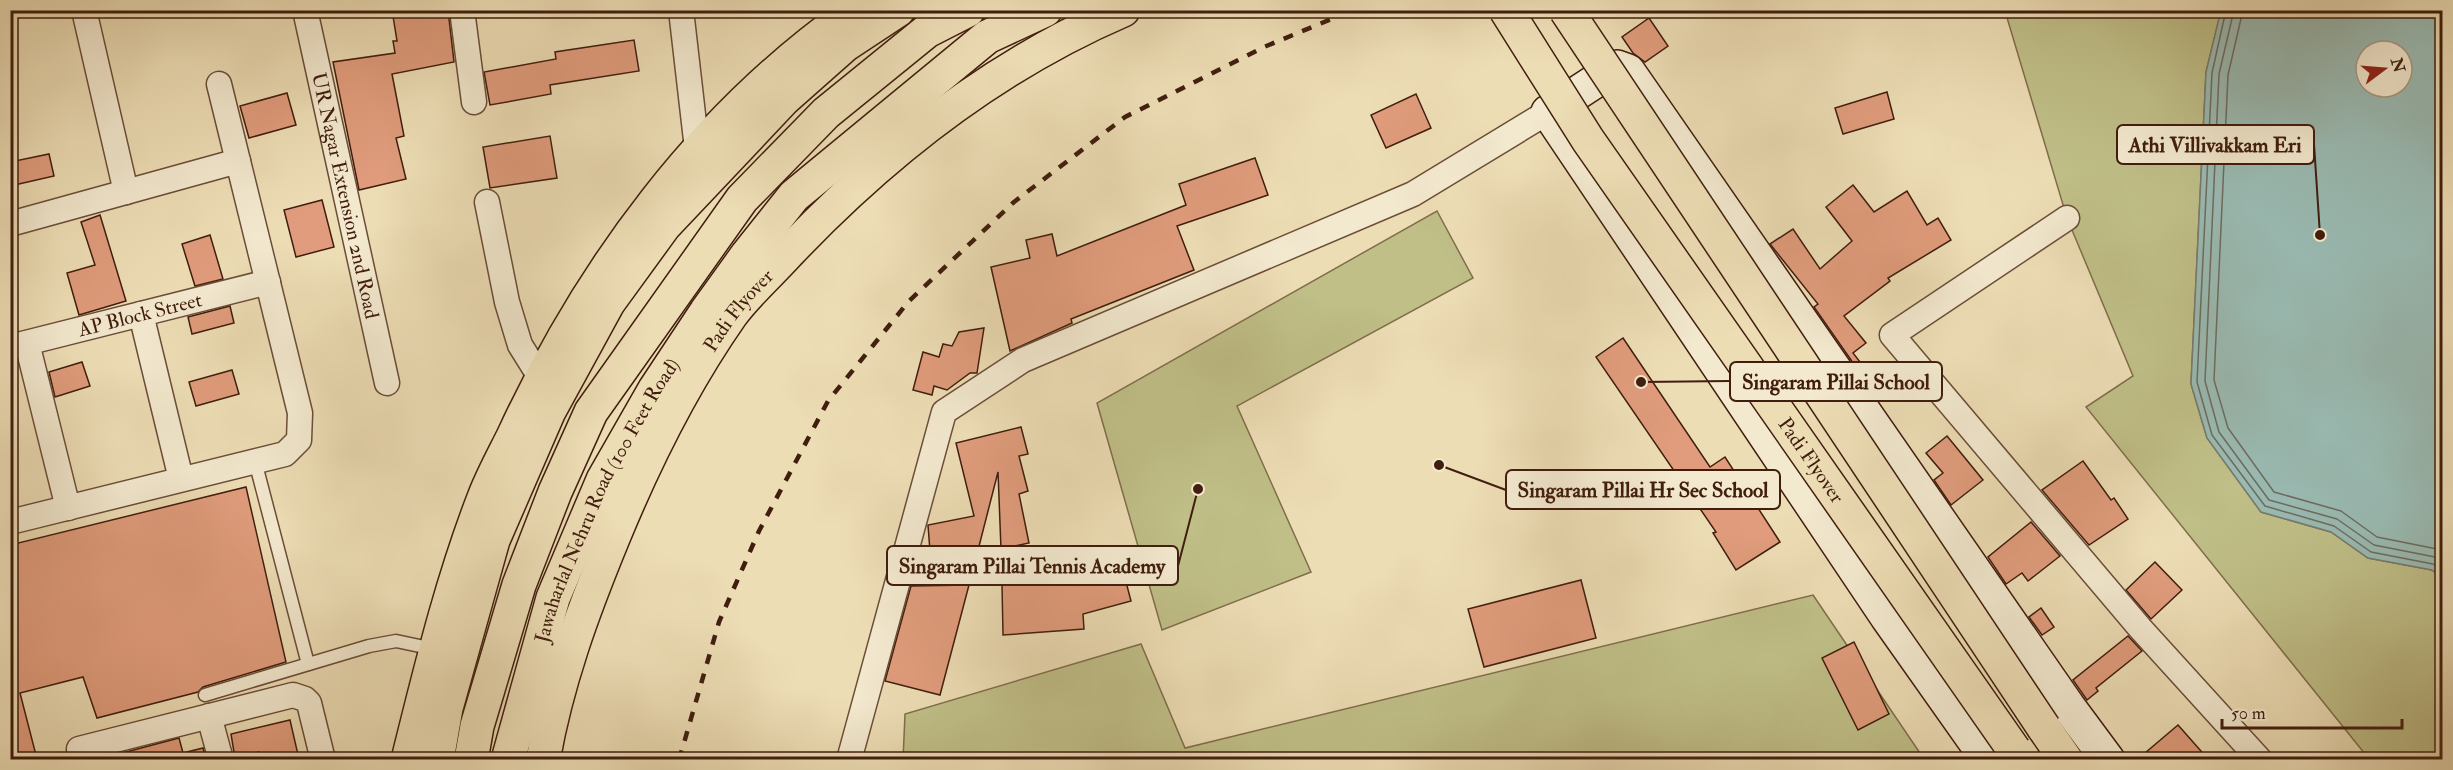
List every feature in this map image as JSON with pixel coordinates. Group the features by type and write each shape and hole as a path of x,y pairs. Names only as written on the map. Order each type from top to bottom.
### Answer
{"main road":[{"path":"408,759 435,649 484,498 540,377 620,246 697,149 814,39 855,10"},
{"path":"436,759 446,708 493,540 549,411 608,303 664,226 784,99 845,45 898,10"},
{"name":"Jawaharlal Nehru Road (100 Feet Road)","path":"471,759 477,726 519,585 555,492 591,412 742,199 826,113 927,31 968,10"},
{"name":"Jawaharlal Nehru Road (100 Feet Road)","path":"508,759 553,598 603,480 655,389 712,302 794,196 987,37 1045,10"},
{"name":"Padi Flyover","path":"543,759 550,720 578,623 636,483 660,431 732,313 828,211 890,155 990,81 1123,10"},
{"name":"Padi Flyover","path":"1506,10 1588,140 2021,759"},
{"path":"1566,10 2066,759"}],"street":[{"path":"84,10 126,192"},
{"name":"UR Nagar Extension 2nd Road","path":"304,10 387,383"},
{"path":"462,10 474,102"},
{"path":"681,10 697,149"},
{"path":"849,759 944,412 1023,360 1413,194 1617,67 1628,71 2068,706 2108,759"},
{"path":"10,522 285,454 299,440 300,413 219,84"},
{"path":"1548,112 1887,617 1988,759"},
{"path":"10,224 238,161"},
{"path":"487,202 507,302 520,345 540,377"},
{"path":"2067,218 1892,335 2140,628 2260,759"},
{"name":"AP Block Street","path":"19,345 268,282"},
{"path":"141,314 181,479"},
{"path":"19,345 68,508"},
{"path":"79,750 207,705 293,695 300,696 309,703 323,759"},
{"path":"207,705 220,759"}],"lane":[{"path":"255,461 308,664"},
{"path":"207,705 308,664 396,641 435,649"}],"shaded area":[{"path":"2005,11 2221,11 2206,72 2191,384 2207,438 2261,512 2331,532 2368,558 2432,570 2442,578 2442,759 2369,759 2086,407 2133,376 2067,218"},
{"path":"1437,211 1473,278 1237,406 1311,572 1162,630 1097,403"},
{"path":"1813,595 1924,759 903,760 905,714 1141,644 1185,748"}],"water":[{"path":"2221,10 2442,11 2442,578 2432,570 2368,558 2331,532 2261,512 2207,438 2191,384 2206,72"}],"building":[{"path":"392,10 448,10 454,62 392,74 404,136 396,138 406,179 359,190 333,62 395,53 393,41 397,41"},
{"path":"1649,18 1668,46 1645,62 1633,53 1622,37"},
{"path":"634,40 639,71 550,85 551,94 490,105 484,72 556,59 555,52"},
{"path":"1887,92 1894,119 1843,134 1835,108"},
{"path":"287,93 296,125 249,138 240,106"},
{"path":"1416,94 1431,128 1386,148 1371,115"},
{"path":"550,136 557,178 490,188 483,147"},
{"path":"49,154 54,176 10,186 10,162"},
{"path":"1255,158 1268,195 1177,226 1194,270 1071,319 1072,323 1010,351 991,267 1030,258 1026,240 1052,234 1057,256 1186,205 1179,184"},
{"path":"1853,185 1874,212 1907,191 1927,225 1938,218 1951,240 1888,278 1890,281 1844,316 1866,343 1853,353 1880,388 1874,393 1814,307 1818,304 1770,244 1793,229 1820,269 1852,241 1826,207"},
{"path":"322,200 334,247 296,257 284,210"},
{"path":"100,215 126,301 79,315 67,273 95,265 81,222"},
{"path":"210,235 223,279 195,286 182,244"},
{"path":"230,306 234,323 192,334 188,317"},
{"path":"984,328 977,373 970,373 947,390 934,386 932,395 913,390 923,352 939,357 943,344 952,346 959,332"},
{"path":"1623,338 1710,467 1725,457 1780,542 1736,570 1713,533 1716,532 1596,357"},
{"path":"82,362 90,386 55,397 49,372"},
{"path":"232,370 239,394 196,406 189,382"},
{"path":"1021,427 1028,454 1019,456 1028,491 1019,494 1029,543 1001,549 998,472 977,554 931,564 928,525 974,516 956,443"},
{"path":"1947,436 1983,480 1951,505 1934,480 1943,473 1926,453"},
{"path":"2083,461 2111,500 2114,498 2128,519 2089,545 2042,490"},
{"path":"246,487 286,662 203,687 198,692 97,718 83,677 20,693 37,759 10,759 10,682 17,681 10,657 10,545"},
{"path":"2031,522 2060,556 2028,581 2022,573 2006,584 1988,557"},
{"path":"2155,562 2182,590 2151,619 2126,590"},
{"path":"1121,563 1131,601 1083,614 1084,629 1003,635 1002,585 1042,584 1042,571 1097,570"},
{"path":"1581,580 1596,638 1484,667 1468,609"},
{"path":"969,585 940,695 885,681 911,586"},
{"path":"2041,608 2054,627 2042,635 2029,617"},
{"path":"2128,636 2142,651 2096,688 2098,691 2087,700 2073,680"},
{"path":"1854,642 1889,714 1858,730 1822,658"},
{"path":"290,720 299,759 260,759 259,752 235,758 231,734"},
{"path":"2178,725 2208,759 2138,759"},
{"path":"179,738 183,753 203,748 206,759 107,759 107,757"}],"railway":[{"path":"679,760 719,622 759,531 828,401 909,301 1014,202 1125,117 1264,47 1353,10"}],"place":[{"name":"Athi Villivakkam Eri","path":"2320,235"},
{"name":"Singaram Pillai School","path":"1641,382"},
{"name":"Singaram Pillai Hr Sec School","path":"1439,465"},
{"name":"Singaram Pillai Tennis Academy","path":"1198,489"}]}
